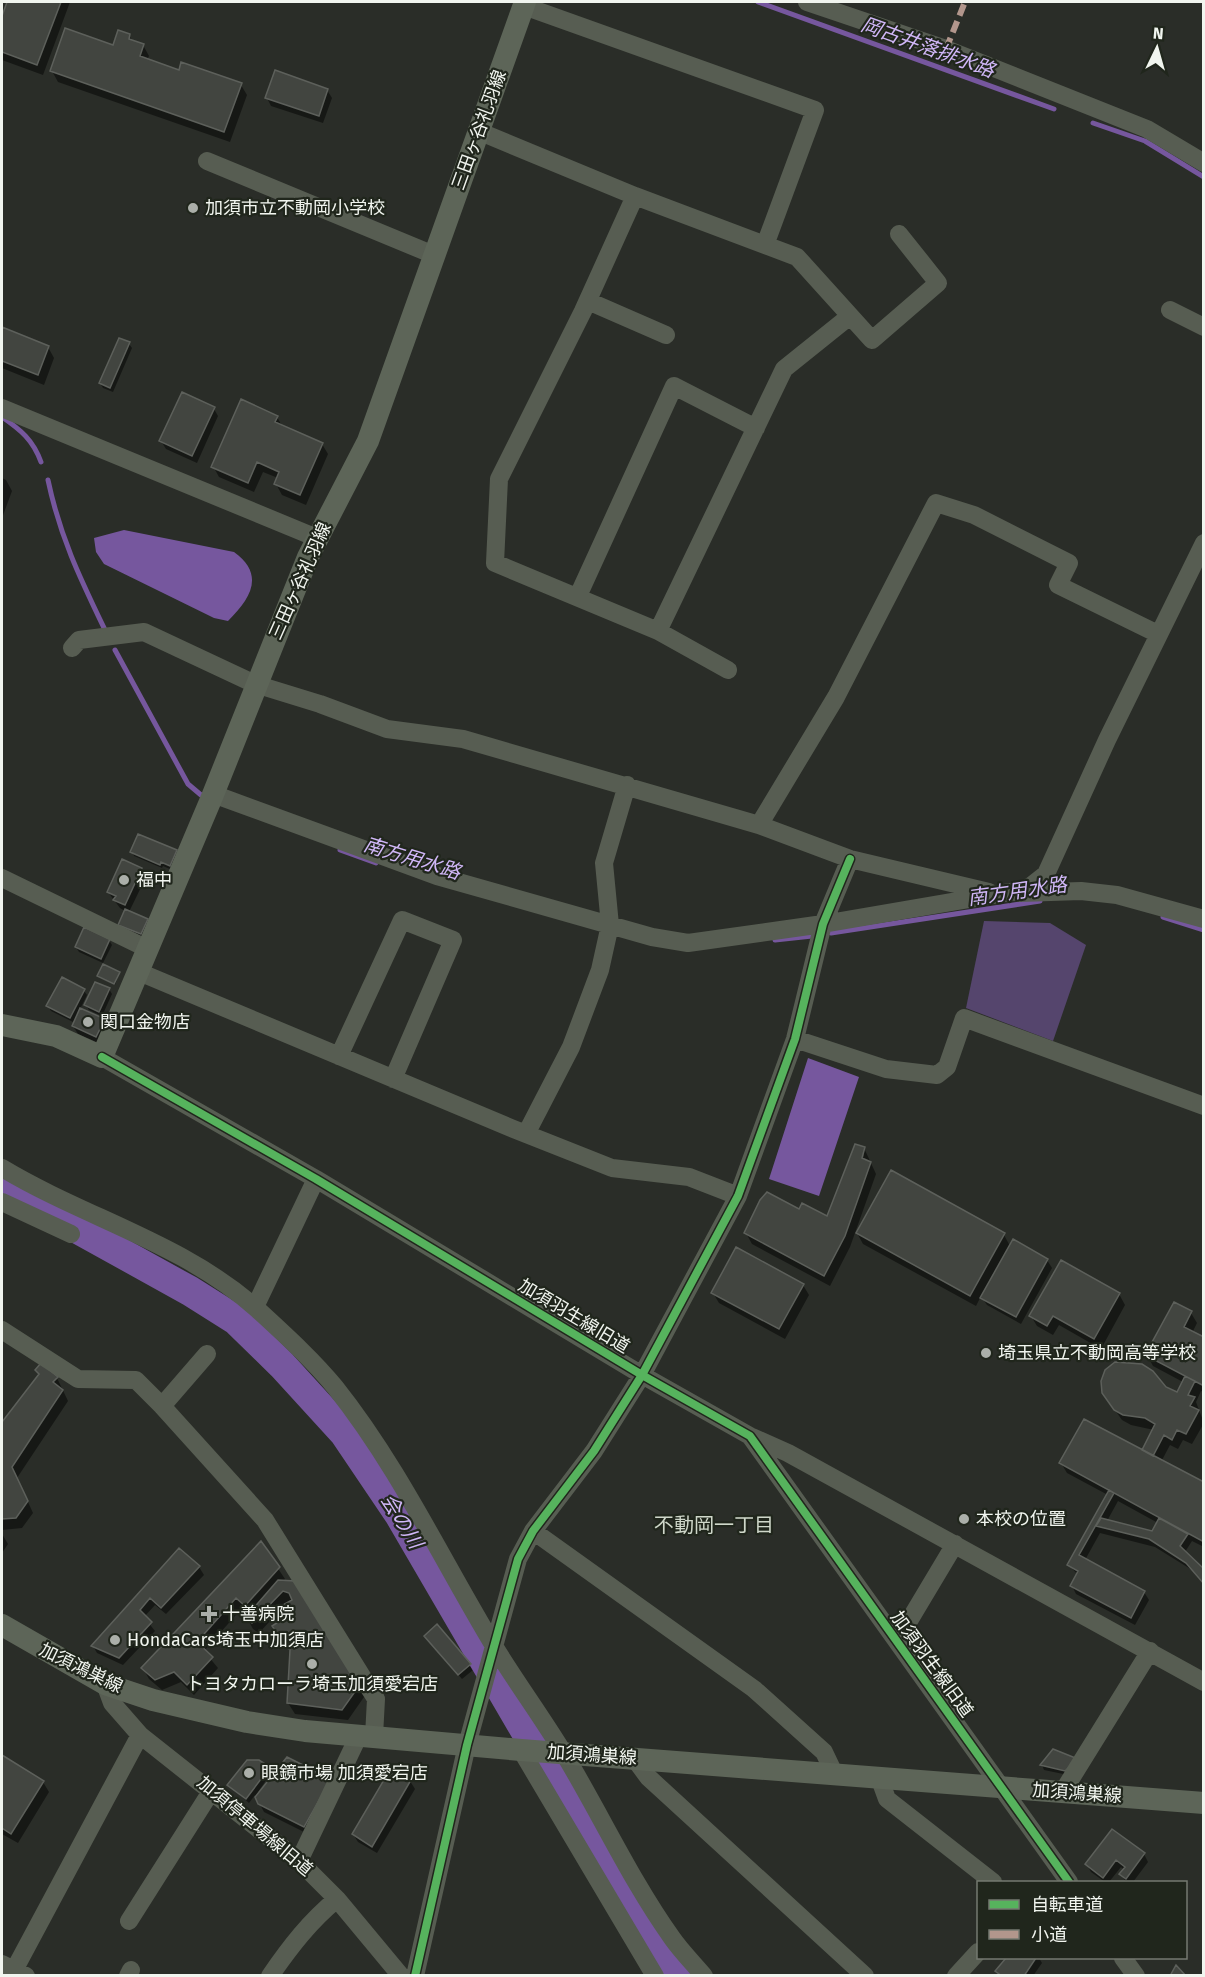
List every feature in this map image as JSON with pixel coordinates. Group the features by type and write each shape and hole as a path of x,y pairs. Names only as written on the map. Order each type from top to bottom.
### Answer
{"main road":[{"name":"三田ヶ谷礼羽線","path":"102,1057 211,799 255,684 317,538 368,441 525,4"},
{"path":"4,1029 56,1036 102,1057"},
{"name":"加須鴻巣線","path":"2,1625 105,1684 153,1700 247,1722 525,1751 1203,1803"}],"street":[{"path":"807,2 946,49 1147,129 1203,164"},
{"path":"525,4 815,110 765,245"},
{"path":"478,131 635,196 797,257 872,340 938,283 898,234"},
{"path":"207,161 434,255"},
{"path":"635,196 588,301 499,479 495,563 658,631 728,670"},
{"path":"588,301 666,335"},
{"path":"1170,310 1203,327"},
{"path":"658,631 784,369 850,316"},
{"path":"578,596 674,386 756,428"},
{"path":"2,408 317,538"},
{"path":"759,825 836,698 936,503 974,515 1069,563 1058,585 1158,634"},
{"path":"211,799 437,876 609,930 688,943 822,931 1027,890 1046,874 1158,634 1196,577 1203,543"},
{"path":"72,648 79,640 94,640 124,633 144,632 255,684 320,704 387,729 463,739 627,785 759,825 850,859 969,888 1009,893 1081,891 1117,895 1203,919"},
{"path":"526,1134 571,1047 600,970 609,930 604,863 627,785"},
{"path":"415,1976 467,1745 518,1560 533,1531 594,1451 642,1375 738,1196 795,1039 822,931 850,859"},
{"path":"2,878 148,949"},
{"path":"339,1056 402,920 453,940 393,1079"},
{"path":"139,972 612,1168 689,1177 738,1196"},
{"path":"795,1039 886,1069 937,1075 947,1067 964,1018 1203,1106"},
{"name":"加須羽生線旧道","path":"102,1057 316,1179 642,1375 750,1436 1003,1788 1060,1879"},
{"path":"2,1168 41,1191 146,1238 213,1276 255,1307 321,1371 361,1424 411,1502 558,1753 672,1939 704,1976"},
{"path":"255,1307 316,1179"},
{"path":"2,1202 71,1234"},
{"path":"2,1330 78,1379 136,1380 265,1520 376,1699 367,1735 300,1861"},
{"path":"162,1406 207,1354"},
{"path":"750,1436 788,1453 1203,1682"},
{"path":"533,1531 754,1689 824,1752 834,1773"},
{"path":"897,1641 955,1544"},
{"path":"1062,1792 1150,1651"},
{"name":"加須停車場線旧道","path":"105,1684 112,1703 140,1735 300,1861 337,1899 401,1976"},
{"path":"13,1971 140,1735"},
{"path":"525,1751 655,1976"},
{"path":"634,1758 648,1777 865,1976"},
{"path":"879,1777 887,1799 992,1881"},
{"path":"129,1921 212,1790"},
{"path":"270,1976 296,1939 337,1899"},
{"path":"956,1976 977,1953"},
{"path":"1124,1959 1136,1976"}],"shaded area":[{"path":"124,530 234,552 250,569 252,578 248,596 228,621 214,618 104,564 96,552 94,538"},
{"path":"984,921 1050,923 1086,945 1053,1041 966,1008"},
{"path":"808,1058 859,1077 819,1196 769,1179"}],"building":[{"path":"7,2 61,2 37,65 2,52 2,16"},
{"path":"65,28 113,45 118,30 130,34 129,39 144,44 140,56 179,70 181,62 242,83 224,132 50,71"},
{"path":"275,70 328,89 319,116 265,98"},
{"path":"2,327 49,346 38,375 2,361"},
{"path":"119,338 130,342 110,388 99,383"},
{"path":"182,392 215,407 192,456 159,441"},
{"path":"241,399 278,416 275,422 323,443 300,495 274,484 279,472 257,462 248,483 211,467"},
{"path":"138,834 177,850 170,866 161,862 160,865 130,852"},
{"name":"福中","path":"122,859 142,868 125,905 113,900 116,896 107,892"},
{"path":"125,909 148,919 141,934 118,925"},
{"path":"84,927 110,939 101,959 75,947"},
{"path":"103,964 120,972 114,984 97,976"},
{"path":"62,977 85,989 70,1018 46,1006"},
{"path":"95,982 110,988 99,1012 84,1005"},
{"name":"関口金物店","path":"80,1008 105,1019 96,1037 72,1026"},
{"path":"855,1144 865,1147 862,1158 871,1162 845,1236 824,1276 744,1233 760,1200 767,1192 799,1209 802,1203 827,1216"},
{"path":"891,1170 1005,1233 970,1296 856,1233"},
{"path":"1013,1239 1048,1259 1016,1317 980,1298"},
{"path":"736,1247 804,1284 779,1329 711,1293"},
{"path":"1061,1260 1120,1293 1094,1339 1053,1316 1047,1326 1029,1316"},
{"path":"1174,1302 1192,1311 1184,1327 1204,1337 1204,1386 1145,1355"},
{"path":"1115,1362 1142,1364 1153,1371 1166,1387 1177,1392 1185,1376 1195,1381 1188,1395 1195,1397 1190,1406 1199,1410 1186,1434 1177,1430 1172,1440 1164,1435 1153,1456 1142,1450 1155,1424 1145,1418 1123,1415 1114,1410 1102,1393 1101,1381 1105,1370"},
{"path":"41,1363 58,1377 53,1382 63,1390 12,1467 28,1501 16,1518 2,1519 2,1422 39,1374 35,1370"},
{"path":"1084,1419 1204,1482 1204,1542 1059,1463"},
{"path":"1109,1490 1114,1493 1079,1555 1145,1591 1131,1618 1070,1586 1078,1571 1067,1565"},
{"path":"1101,1518 1152,1531 1159,1518 1188,1534 1180,1546 1204,1569 1204,1584 1186,1563 1149,1539 1096,1526"},
{"name":"十善病院","path":"261,1541 280,1567 245,1606 236,1598 197,1642 213,1657 187,1685 174,1672 155,1680 141,1668"},
{"path":"179,1548 200,1566 161,1608 150,1598 140,1610 152,1622 119,1658 91,1646"},
{"path":"278,1580 295,1581 359,1686 342,1710 287,1703 290,1650 272,1626 286,1617 281,1606 292,1600 289,1593 283,1591 252,1623 245,1618"},
{"path":"437,1624 471,1664 458,1675 424,1636"},
{"path":"1053,1749 1078,1759 1065,1771 1040,1765"},
{"path":"2,1755 44,1781 11,1834 2,1828"},
{"path":"287,1757 331,1779 304,1827 258,1804 255,1797"},
{"path":"247,1760 259,1760 270,1767 246,1799 227,1785"},
{"path":"391,1768 411,1780 372,1847 352,1834"},
{"path":"1112,1829 1145,1853 1126,1879 1119,1874 1125,1867 1116,1860 1103,1878 1085,1864"},
{"path":"1005,1959 1035,1959 1024,1976 1002,1976 995,1971"},
{"path":"1176,1965 1186,1976 1170,1976"}],"waterway":[{"name":"岡古井落排水路","path":"758,2 1054,109"},
{"name":"岡古井落排水路","path":"1093,123 1145,141 1204,177"},
{"name":"南方用水路","path":"2,417 26,436 41,462"},
{"name":"南方用水路","path":"48,480 65,539 105,630"},
{"name":"南方用水路","path":"115,650 188,784 201,795"},
{"name":"南方用水路","path":"340,850 376,863"},
{"name":"南方用水路","path":"831,933 1040,901"},
{"name":"南方用水路","path":"1163,917 1204,930"},
{"name":"南方用水路","path":"775,940 812,936"},
{"name":"会の川","path":"2,1187 190,1291 236,1320 282,1365 345,1434 399,1514 543,1761 668,1966 678,1976"}],"marked path":[{"path":"946,49 965,2"}],"cycle path":[{"path":"415,1976 467,1745 518,1559 533,1531 594,1451 642,1375 738,1196 795,1039 823,924 850,859"},
{"path":"102,1057 316,1179 642,1375 750,1436 1068,1881"}],"place":[{"name":"加須市立不動岡小学校","path":"193,208"},
{"name":"福中","path":"124,880"},
{"name":"関口金物店","path":"88,1022"},
{"name":"埼玉県立不動岡高等学校","path":"986,1353"},
{"name":"本校の位置","path":"964,1519"},
{"name":"十善病院","path":"209,1614"},
{"name":"HondaCars埼玉中加須店","path":"115,1640"},
{"name":"トヨタカローラ埼玉加須愛宕店","path":"312,1664"},
{"name":"眼鏡市場 加須愛宕店","path":"249,1773"}],"district":[{"name":"不動岡一丁目","path":"714,1525"}]}
